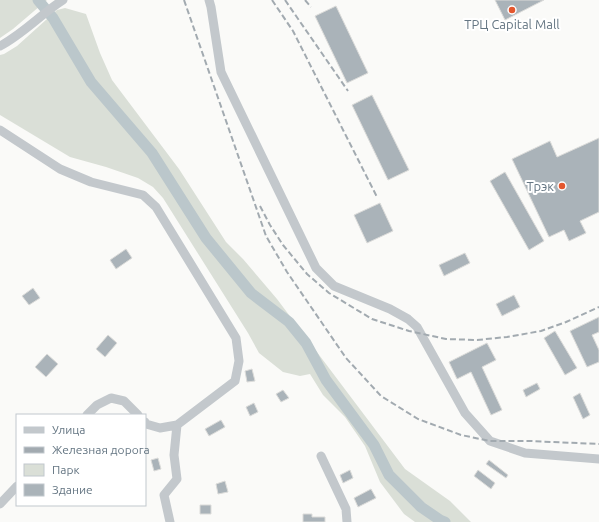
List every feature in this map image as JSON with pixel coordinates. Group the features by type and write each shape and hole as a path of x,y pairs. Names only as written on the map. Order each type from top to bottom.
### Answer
{"street":[{"path":"0,46 12,40 53,6 63,0"},
{"path":"209,0 221,72 316,268 334,286 390,309 408,319 417,327 465,413 490,441 525,453 599,459"},
{"path":"0,130 60,169 91,182 143,195 156,207 236,338 238,361 235,381 177,425 160,428 146,424"},
{"path":"88,414 96,405 111,398 124,401 137,414"},
{"path":"170,522 164,495 177,479 174,455 177,425"},
{"path":"321,456 346,509 347,522"},
{"path":"0,504 16,487"}],"green space":[{"path":"0,0 47,0 0,38"},
{"path":"65,8 86,14 100,53 112,80 179,169 226,242 243,259 277,299 405,469 450,501 471,522 415,522 404,514 380,482 365,446 345,417 323,395 310,374 300,376 283,372 259,353 163,198 153,187 138,178 70,157 0,115 0,55 17,46 57,10"}],"building":[{"name":"ТРЦ Capital Mall","path":"495,0 544,0 505,20"},
{"path":"336,6 368,73 347,83 315,16"},
{"path":"372,95 409,170 388,180 352,105"},
{"name":"Трэк","path":"599,138 599,212 580,221 586,233 569,241 564,230 549,237 512,159 550,141 557,157"},
{"path":"505,172 544,241 529,250 490,181"},
{"path":"380,203 393,231 367,243 354,215"},
{"path":"126,249 132,258 116,269 110,260"},
{"path":"465,253 470,263 444,276 439,265"},
{"path":"33,288 40,298 29,305 22,296"},
{"path":"514,295 520,307 502,316 496,304"},
{"path":"599,317 599,332 592,335 599,350 599,362 587,367 570,331"},
{"path":"555,331 577,368 565,375 544,338"},
{"path":"108,335 117,343 105,357 96,349"},
{"path":"487,343 496,360 482,367 502,410 491,415 471,372 457,379 449,362"},
{"path":"47,354 58,364 46,377 35,367"},
{"path":"252,369 255,381 247,382 245,371"},
{"path":"537,383 540,389 526,397 523,390"},
{"path":"283,390 289,398 281,402 276,394"},
{"path":"580,393 590,415 583,419 573,397"},
{"path":"254,403 258,412 250,416 246,407"},
{"path":"221,420 225,427 209,436 205,429"},
{"path":"158,458 161,469 154,471 151,460"},
{"path":"489,460 508,475 506,478 486,464"},
{"path":"350,470 353,478 343,483 340,475"},
{"path":"478,470 495,483 491,489 474,476"},
{"path":"225,481 228,492 218,494 216,484"},
{"path":"371,489 376,498 358,507 354,498"},
{"path":"200,505 211,505 211,514 200,514"},
{"path":"303,514 312,514 312,517 325,517 325,522 303,522"}],"waterway":[{"path":"38,0 53,18 91,82 152,153 206,238 251,293 289,322 306,343 326,380 374,445 389,475 421,507 445,522"}],"railway":[{"path":"184,0 266,236 287,272 346,358 381,396 418,419 461,435 490,441 599,444"},
{"path":"272,0 293,31 377,197"},
{"path":"285,0 348,91"},
{"path":"305,0 311,7"},
{"path":"260,206 283,245 307,274 329,293 372,319 409,331 446,339 477,340 507,337 541,331 566,322 599,307"}],"place":[{"name":"ТРЦ Capital Mall","path":"512,10"},
{"name":"Трэк","path":"562,186"}]}
